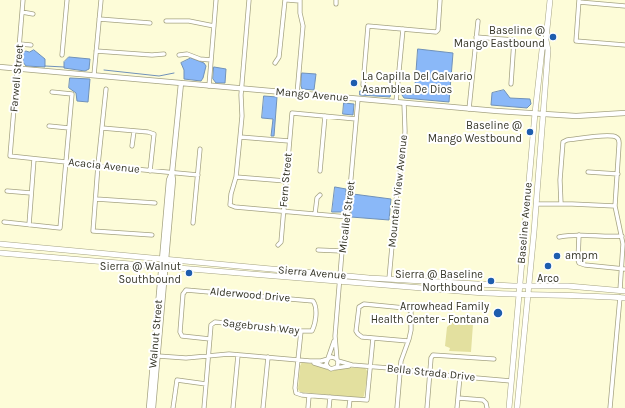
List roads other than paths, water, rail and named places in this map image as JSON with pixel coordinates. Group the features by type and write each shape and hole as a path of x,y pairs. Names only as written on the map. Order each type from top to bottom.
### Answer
{"main road":[{"name":"Baseline Avenue","path":"509,408 535,113 542,50 546,39 550,0"},
{"name":"Baseline Avenue","path":"517,408 536,204 548,50 546,39"},
{"name":"Sierra Avenue","path":"0,244 340,276 519,286 562,286 622,291"},
{"name":"Sierra Avenue","path":"0,252 482,293 587,295 622,298"}],"street":[{"name":"Farwell Street","path":"10,156 23,0"},
{"path":"62,55 67,0"},
{"path":"94,75 101,0"},
{"path":"209,86 216,0"},
{"path":"249,0 241,89 242,116 240,137 236,177 230,194 229,203 231,207 348,217"},
{"path":"275,63 279,57 285,0"},
{"path":"288,0 300,1 300,13 303,26 297,94"},
{"path":"363,85 368,26 434,33 437,31 440,0"},
{"path":"625,6 579,1 576,41 625,45"},
{"path":"22,12 33,14"},
{"path":"99,19 150,23"},
{"path":"166,21 184,20 214,26"},
{"path":"469,108 478,21"},
{"path":"396,102 403,29"},
{"path":"476,37 514,40 511,84"},
{"path":"20,44 30,45"},
{"path":"96,51 152,55 164,54"},
{"path":"179,55 187,54 200,59 211,60"},
{"name":"Mango Avenue","path":"0,67 181,84 543,114 576,116 625,112"},
{"name":"Walnut Street","path":"153,408 164,259 173,180 172,173 181,84"},
{"path":"106,89 98,166 94,231 152,235"},
{"path":"4,222 60,228 72,94 52,92"},
{"name":"Micallef Street","path":"328,359 335,336 342,251 348,217 358,99"},
{"name":"Mountain View Avenue","path":"389,279 396,191 404,148 404,103"},
{"name":"Fern Street","path":"278,245 281,242 292,113 325,116"},
{"path":"320,171 325,116 356,119"},
{"path":"49,126 69,128"},
{"path":"102,128 148,132 154,134 150,171"},
{"path":"132,146 134,131"},
{"path":"561,204 560,180 563,142 567,140 599,136 612,136 618,138 618,174 615,206 622,236 622,291"},
{"path":"240,137 289,141"},
{"path":"193,223 200,149"},
{"name":"Acacia Avenue","path":"10,156 198,175"},
{"path":"29,225 34,159"},
{"path":"588,172 618,174"},
{"path":"236,177 286,181"},
{"path":"8,191 32,192"},
{"path":"316,214 317,198 320,195"},
{"path":"96,199 155,203"},
{"path":"536,204 615,206"},
{"path":"559,237 568,235 610,237 622,236"},
{"path":"579,235 579,263 623,269"},
{"path":"318,250 342,251"},
{"name":"Walnut Street","path":"149,408 164,267"},
{"name":"Alderwood Drive","path":"210,338 182,336 180,332 183,294 186,290 313,301 316,306 314,327 312,331"},
{"path":"610,408 622,298"},
{"path":"397,408 401,361 408,341 411,330 411,311 405,308 364,304 359,307 356,331 362,337 408,341"},
{"name":"Sagebrush Way","path":"210,338 211,325 215,322 312,331"},
{"path":"301,331 296,393 309,396 367,400 374,338"},
{"name":"Micallef Street","path":"335,336 338,360"},
{"path":"204,408 210,338"},
{"path":"158,356 186,358 229,354 310,361 321,361 334,357 338,360 338,366 335,368 329,368 310,361"},
{"path":"233,408 238,355"},
{"path":"427,408 433,355 494,359"},
{"path":"264,408 268,357"},
{"path":"328,359 326,364 329,368"},
{"name":"Bella Strada Drive","path":"338,360 352,365 511,381"},
{"name":"Bella Strada Drive","path":"335,368 352,365"},
{"path":"457,408 460,376"},
{"path":"173,408 177,380 206,384"},
{"path":"308,408 309,396"},
{"path":"329,408 330,397"},
{"path":"458,398 483,400 486,403 487,408"},
{"path":"349,408 350,399"}],"water":[{"path":"418,49 453,53 449,102 404,98 402,95 402,93 414,94"},
{"path":"34,50 45,59 45,67 26,66 23,62 23,52"},
{"path":"69,57 90,59 89,69 85,71 64,68 64,62"},
{"path":"191,58 204,63 206,66 201,81 184,79 184,70 181,63"},
{"path":"214,67 226,69 225,83 216,83 213,79"},
{"path":"302,73 316,74 314,90 302,89"},
{"path":"70,78 90,79 88,102 77,101 76,93 69,88"},
{"path":"504,90 510,98 530,99 531,104 527,108 491,105 492,93"},
{"path":"360,91 391,93 390,97 360,95"},
{"path":"264,96 277,97 274,136 271,136 273,119 262,118"},
{"path":"344,103 354,104 353,115 343,114"},
{"path":"335,187 346,189 345,211 343,212 332,212"},
{"path":"353,194 391,199 389,220 351,217"}],"waterway":[{"path":"45,66 64,67"},
{"path":"104,70 159,76 174,73"}],"place":[{"name":"Baseline @ Mango Eastbound","path":"553,37"},
{"name":"La Capilla Del Calvario Asamblea De Dios","path":"354,83"},
{"name":"Baseline @ Mango Westbound","path":"530,132"},
{"name":"ampm","path":"557,256"},
{"name":"Arco","path":"548,266"},
{"name":"Sierra @ Walnut Southbound","path":"189,273"},
{"name":"Sierra @ Baseline Northbound","path":"491,281"},
{"name":"Arrowhead Family Health Center - Fontana","path":"498,313"}]}
